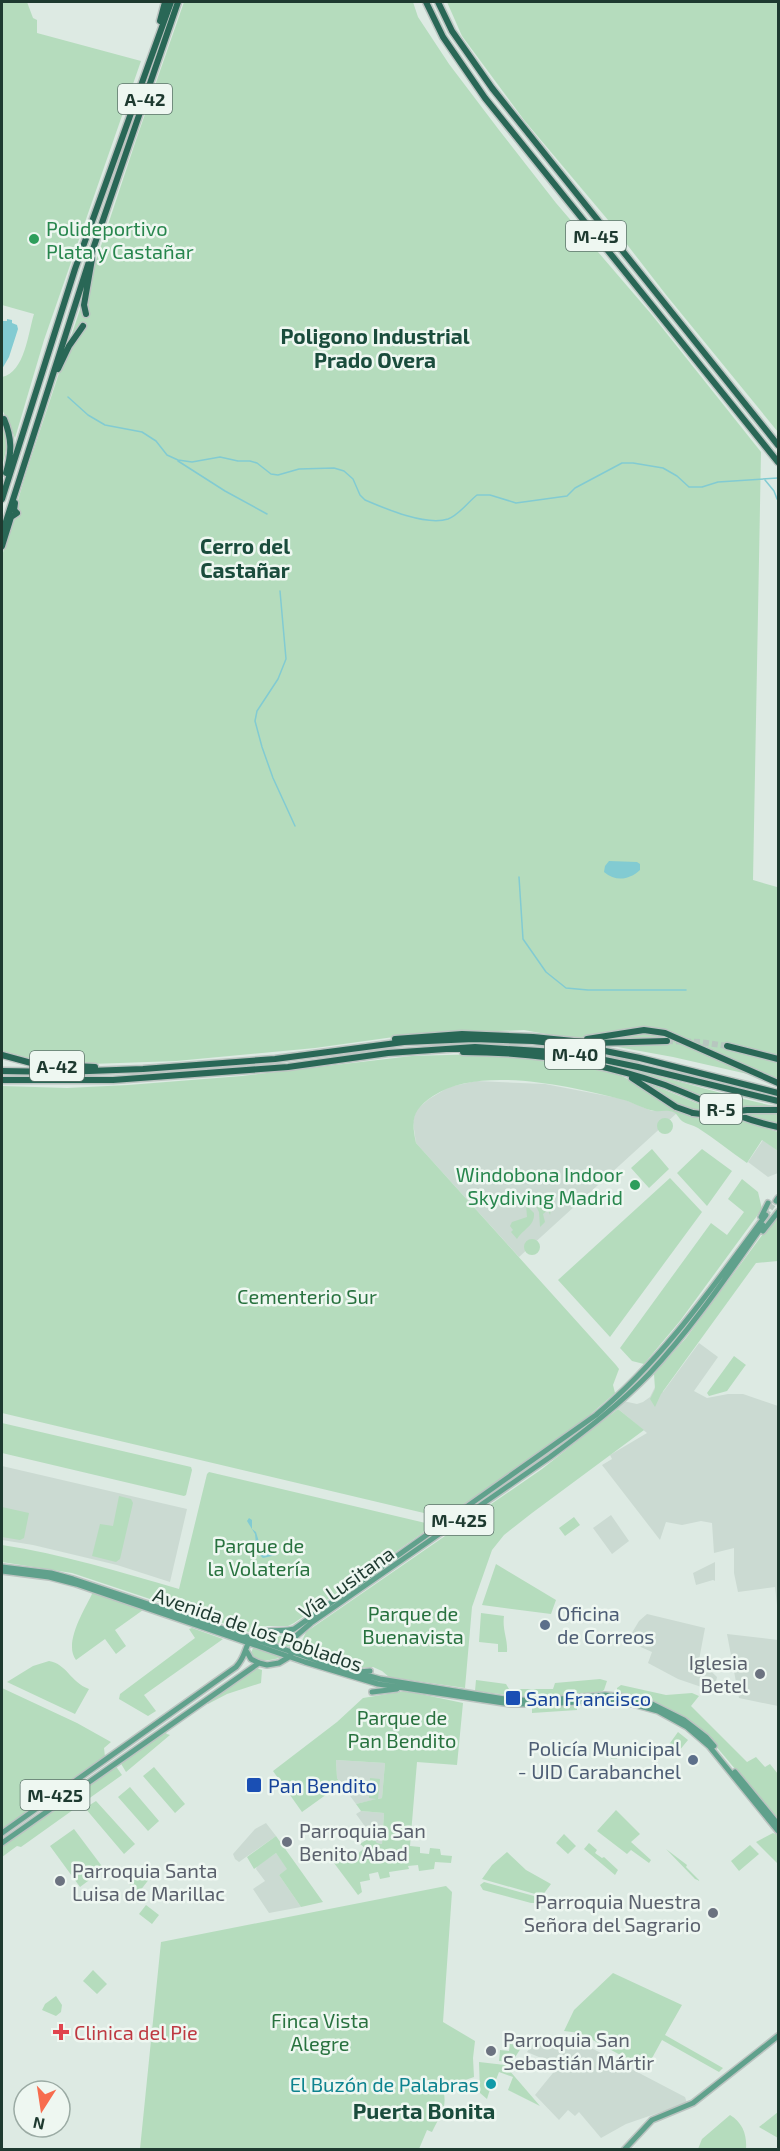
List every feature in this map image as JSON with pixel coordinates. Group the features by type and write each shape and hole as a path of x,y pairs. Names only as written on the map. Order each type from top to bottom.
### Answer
{"highway":[{"path":"144,77 165,2"},
{"name":"A-42","path":"2,499 75,269 171,2"},
{"name":"A-42","path":"2,534 93,249 169,27 180,2"},
{"name":"M-45","path":"426,2 442,37 485,98 778,462"},
{"name":"M-45","path":"438,2 452,31 492,88 778,445"},
{"path":"86,314 84,304 93,249"},
{"path":"40,414 66,351 83,326"},
{"path":"2,499 11,456 11,441 4,419"},
{"path":"2,546 11,517 17,513 14,507 21,485 20,478"},
{"name":"M-40","path":"369,1047 412,1037 462,1034 522,1034 588,1039 634,1031 654,1031 674,1036 778,1083"},
{"path":"495,1034 594,1043 667,1041"},
{"name":"M-40","path":"2,1071 112,1071 275,1059 432,1040 474,1039 533,1041 580,1046 640,1058 778,1093"},
{"path":"727,1046 778,1059"},
{"name":"M-40","path":"2,1080 113,1080 288,1067 407,1051 475,1047 571,1053 778,1101"},
{"name":"M-40","path":"367,1056 481,1052 545,1055 578,1061"},
{"name":"A-42","path":"2,1055 35,1064 107,1067 112,1071"},
{"path":"578,1061 631,1077 676,1107 693,1113 710,1115 747,1110 778,1110"},
{"name":"R-5","path":"578,1061 644,1078 738,1116 778,1127"}],"main road":[{"path":"720,1277 725,1266 765,1211 768,1203"},
{"path":"720,1286 778,1212"},
{"name":"M-425","path":"622,1396 646,1372 720,1286 767,1216 646,1372"},
{"name":"Vía Lusitana","path":"251,1640 264,1632 292,1629 306,1621 622,1396"},
{"name":"Vía Lusitana","path":"291,1654 298,1634 311,1623 550,1457 622,1396"},
{"name":"Avenida de los Poblados","path":"2,1569 76,1584 353,1675 412,1689 492,1702 528,1705 596,1697"},
{"path":"277,1631 290,1635 294,1641"},
{"path":"251,1640 247,1652 251,1659 259,1663 275,1664 291,1654"},
{"name":"M-425","path":"2,1833 224,1676 236,1667 247,1652"},
{"name":"M-425","path":"2,1843 259,1663"},
{"path":"361,1685 353,1675 370,1671"},
{"name":"Avenida de los Poblados","path":"353,1675 495,1698 520,1700 596,1697 625,1699 659,1707 684,1720 712,1743 778,1824"},
{"path":"381,1676 393,1681"},
{"path":"372,1692 412,1689"},
{"path":"605,1692 596,1697 606,1704"},
{"path":"616,1692 625,1699 616,1705"},
{"name":"Avenida de los Poblados","path":"625,1699 664,1713 695,1732 778,1831"},
{"path":"624,2150 646,2126 660,2116 691,2104 778,2036"}],"shaded area":[{"path":"476,1081 545,1084 623,1099 652,1111 668,1110 677,1113 519,1257 416,1143 413,1122 416,1110 449,1087"},
{"path":"763,1140 778,1151 778,1173 768,1177 748,1162"},
{"path":"699,1343 718,1357 694,1391 707,1398 743,1394 778,1406 778,1614 775,1587 738,1592 734,1573 734,1548 714,1553 712,1523 701,1521 682,1525 666,1522 660,1540 602,1465 612,1459 610,1455 647,1433 617,1408 623,1401 637,1404 643,1402 650,1397 656,1385 663,1392"},
{"path":"2,1466 187,1509 170,1582 117,1565 2,1540"},
{"path":"611,1515 629,1541 612,1554 593,1528"},
{"path":"715,1562 715,1581 696,1585 693,1573"},
{"path":"647,1614 705,1628 699,1660 717,1677 716,1692 678,1679 648,1663 652,1652 627,1641 639,1621"},
{"path":"727,1634 778,1640 778,1706 739,1698"},
{"path":"336,1760 385,1763 382,1798 356,1804 337,1778"},
{"path":"361,1811 384,1813 382,1844 377,1843 356,1814"},
{"path":"266,1823 276,1836 239,1862 235,1859 233,1854 255,1829"},
{"path":"276,1853 288,1869 279,1875 301,1907 269,1913 253,1889 265,1881 256,1869 257,1866"},
{"path":"576,2040 685,2097 687,2103 626,2124 601,2138 579,2112 575,2116 568,2110 559,2120 535,2095 557,2068 553,2063 527,2052 535,2041"}],"green space":[{"path":"2,2 27,2 33,18 37,20 37,33 141,61 44,340 15,438 2,409 2,377 10,374 21,360 34,314 2,305"},
{"path":"184,2 413,2 418,17 449,64 499,130 556,203 652,315 761,452 753,880 777,887 778,882 778,1081 673,1057 524,1030 408,1035 315,1048 176,1061 91,1064 36,1060 2,1052 2,556 25,476"},
{"path":"447,2 778,2 778,432 608,220 524,120 462,36"},
{"path":"2,423 8,442 2,467"},
{"name":"Cementerio Sur","path":"482,1054 545,1057 620,1075 678,1106 641,1080 735,1119 778,1132 778,1151 762,1140 747,1163 698,1128 682,1121 673,1112 651,1110 624,1100 576,1089 525,1081 474,1082 452,1087 433,1096 417,1111 414,1122 416,1143 619,1369 613,1385 615,1393 577,1426 445,1518 2,1413 2,1086 67,1088 128,1085 242,1076 412,1056"},
{"path":"612,1065 778,1107 760,1111 778,1113 778,1124 736,1113"},
{"path":"662,1118 668,1118 673,1126 671,1132 662,1134 657,1129 657,1123"},
{"path":"652,1149 669,1169 649,1188 631,1168"},
{"path":"702,1149 732,1171 707,1206 677,1173"},
{"path":"670,1178 702,1212 610,1337 558,1280"},
{"path":"742,1179 758,1192 762,1209 680,1321 644,1364 632,1361 620,1348 711,1223 727,1235 744,1212 728,1199"},
{"path":"544,1203 552,1204 550,1215 548,1210 543,1214 545,1222 540,1227 539,1212 536,1206"},
{"path":"526,1205 534,1213 533,1221 517,1239 511,1232 513,1230 510,1226 512,1222 527,1217"},
{"path":"774,1219 778,1220 778,1261 756,1263 661,1394 655,1407 650,1399 655,1389 654,1374 686,1338"},
{"path":"532,1239 538,1241 540,1247 538,1253 532,1255 526,1253 524,1247 526,1241"},
{"path":"734,1356 746,1365 727,1391 709,1396 707,1393"},
{"name":"Parque de Buenavista","path":"618,1409 644,1430 504,1535 492,1550 472,1607 465,1688 389,1677 373,1667 358,1668 303,1650 302,1641 306,1632 542,1469"},
{"path":"2,1423 191,1467 186,1495 2,1453"},
{"name":"Parque de la Volatería","path":"209,1472 434,1525 294,1623 288,1626 267,1626 249,1632 72,1573 2,1562 2,1545 69,1558 179,1589"},
{"path":"119,1496 131,1499 133,1503 120,1559 116,1562 92,1556 100,1524 113,1526"},
{"path":"2,1507 29,1513 24,1538 20,1540 2,1537"},
{"path":"574,1517 580,1525 565,1536 559,1528"},
{"path":"496,1564 556,1600 551,1614 482,1605"},
{"path":"93,1592 143,1610 115,1630 126,1646 116,1654 105,1639 76,1660 72,1645 74,1635"},
{"path":"481,1613 504,1616 507,1652 498,1652 498,1644 479,1642"},
{"path":"192,1628 223,1639 144,1695 156,1711 148,1716 119,1699 120,1694 195,1638 189,1629"},
{"path":"275,1635 291,1638 291,1647 260,1638"},
{"path":"253,1648 283,1657 269,1660 257,1659 251,1653"},
{"path":"49,1661 60,1666 77,1682 89,1689 75,1714 7,1682 33,1666"},
{"path":"256,1668 262,1670 261,1683 227,1694 208,1704 206,1700"},
{"path":"600,1679 607,1681 601,1692 532,1698 475,1691 476,1680 506,1684 509,1689 553,1689 555,1683"},
{"path":"621,1685 666,1695 692,1693 699,1696 691,1706 747,1762 756,1757 765,1767 770,1764 778,1774 778,1820 704,1732 684,1718 663,1708 617,1692 617,1688"},
{"path":"2,1688 77,1723 111,1742 104,1748 105,1757 2,1829"},
{"name":"Parque de Pan Bendito","path":"406,1691 463,1703 457,1765 417,1762 410,1846 420,1847 420,1853 429,1854 430,1848 440,1849 441,1855 452,1856 451,1863 435,1862 434,1869 419,1871 418,1865 408,1866 409,1869 389,1872 390,1877 380,1879 378,1872 369,1874 370,1880 360,1882 362,1892 358,1895 334,1863 353,1849 357,1854 365,1848 360,1844 372,1836 377,1843 382,1844 384,1813 361,1811 356,1804 376,1799 369,1798 370,1778 380,1779 378,1799 382,1798 385,1763 336,1760 337,1778 341,1784 302,1812 273,1771 337,1722 363,1698"},
{"path":"577,1706 577,1710 532,1713 532,1708"},
{"path":"164,1731 170,1735 126,1772 120,1762"},
{"path":"678,1732 688,1740 674,1757 665,1750"},
{"path":"611,1745 617,1745 621,1752 617,1759 611,1759 607,1755 607,1749"},
{"path":"115,1765 122,1775 21,1847 17,1846 2,1857 2,1845"},
{"path":"154,1767 185,1804 175,1813 143,1776"},
{"path":"130,1787 159,1821 148,1831 118,1797"},
{"path":"96,1801 135,1844 124,1854 85,1808"},
{"path":"616,1810 640,1834 631,1842 651,1860 649,1863 631,1850 627,1854 597,1831"},
{"path":"74,1829 104,1869 80,1887 50,1846"},
{"path":"773,1833 778,1835 778,1864 756,1842"},
{"path":"564,1834 576,1846 568,1854 556,1843"},
{"path":"276,1836 323,1902 301,1907 279,1875 287,1869 276,1853 254,1869 247,1857"},
{"path":"589,1843 597,1850 595,1853 604,1857 618,1870 615,1875 584,1849"},
{"path":"750,1845 759,1854 739,1871 731,1861"},
{"path":"666,1849 687,1865 686,1867 700,1881 695,1879"},
{"path":"507,1852 526,1870 551,1884 542,1896 482,1879 492,1865"},
{"path":"139,1870 150,1878 136,1896 127,1880 129,1876 133,1878"},
{"path":"484,1882 534,1896 534,1903 483,1890 480,1885"},
{"name":"Finca Vista Alegre","path":"446,1886 452,1892 443,2022 475,2041 474,2077 451,2085 442,2083 445,2098 442,2113 432,2132 427,2130 419,2149 140,2149 161,1942"},
{"path":"146,1905 159,1915 152,1924 139,1914"},
{"path":"93,1970 107,1984 97,1994 83,1981"},
{"path":"613,1973 682,2005 665,2035 723,2068 719,2072 662,2040 646,2069 580,2033 564,2031 574,2010"},
{"path":"56,1996 62,2005 61,2012 56,2016 42,2010 45,2004"},
{"path":"510,2044 520,2045 521,2048 512,2062 499,2061 500,2050 509,2051"},
{"path":"479,2062 505,2065 510,2068 509,2070 540,2106 508,2090 513,2077 499,2072 487,2099 480,2093"},
{"path":"778,2112 778,2138 759,2127"},
{"path":"730,2115 743,2130 746,2149 698,2149 702,2139"}],"water":[{"path":"7,319 12,320 18,329 9,357 2,369 2,321 7,321"},
{"path":"609,861 637,862 640,864 640,870 627,878 613,877 604,872"},
{"path":"249,1518 252,1520 252,1529 256,1532 259,1542 269,1544 277,1550 276,1555 263,1558 257,1553 255,1534 247,1521"}],"waterway":[{"path":"68,397 88,415 105,425 142,432 156,441 167,455 178,460 192,462 220,457 250,461 257,463 271,474 278,475 299,469 334,468 344,471 353,479 360,495 365,500 406,516 429,520 439,521 452,517 477,495 490,495 516,503 567,496 575,488 622,463 663,468 677,476 689,487 702,487 718,482 778,478"},
{"path":"178,461 267,514"},
{"path":"765,480 777,499"},
{"path":"280,591 286,659 278,679 257,711 255,721 273,778 295,826"},
{"path":"519,877 523,939 546,972 566,988 686,990"}],"tunnel":[{"path":"667,1041 727,1046"},
{"path":"766,1215 776,1201"}],"place":[{"name":"Polideportivo Plata y Castañar","path":"34,239"},
{"name":"Windobona Indoor Skydiving Madrid","path":"635,1185"},
{"name":"Oficina de Correos","path":"545,1625"},
{"name":"Iglesia Betel","path":"760,1674"},
{"name":"San Francisco","path":"513,1698"},
{"name":"Policía Municipal - UID Carabanchel","path":"693,1760"},
{"name":"Pan Bendito","path":"254,1785"},
{"name":"Parroquia San Benito Abad","path":"287,1842"},
{"name":"Parroquia Santa Luisa de Marillac","path":"60,1881"},
{"name":"Parroquia Nuestra Señora del Sagrario","path":"713,1913"},
{"name":"Clinica del Pie","path":"61,2032"},
{"name":"Parroquia San Sebastián Mártir","path":"491,2051"},
{"name":"El Buzón de Palabras","path":"491,2084"}],"district":[{"name":"Poligono Industrial Prado Overa","path":"375,347"},
{"name":"Cerro del Castañar","path":"245,557"},
{"name":"Puerta Bonita","path":"424,2110"}]}
